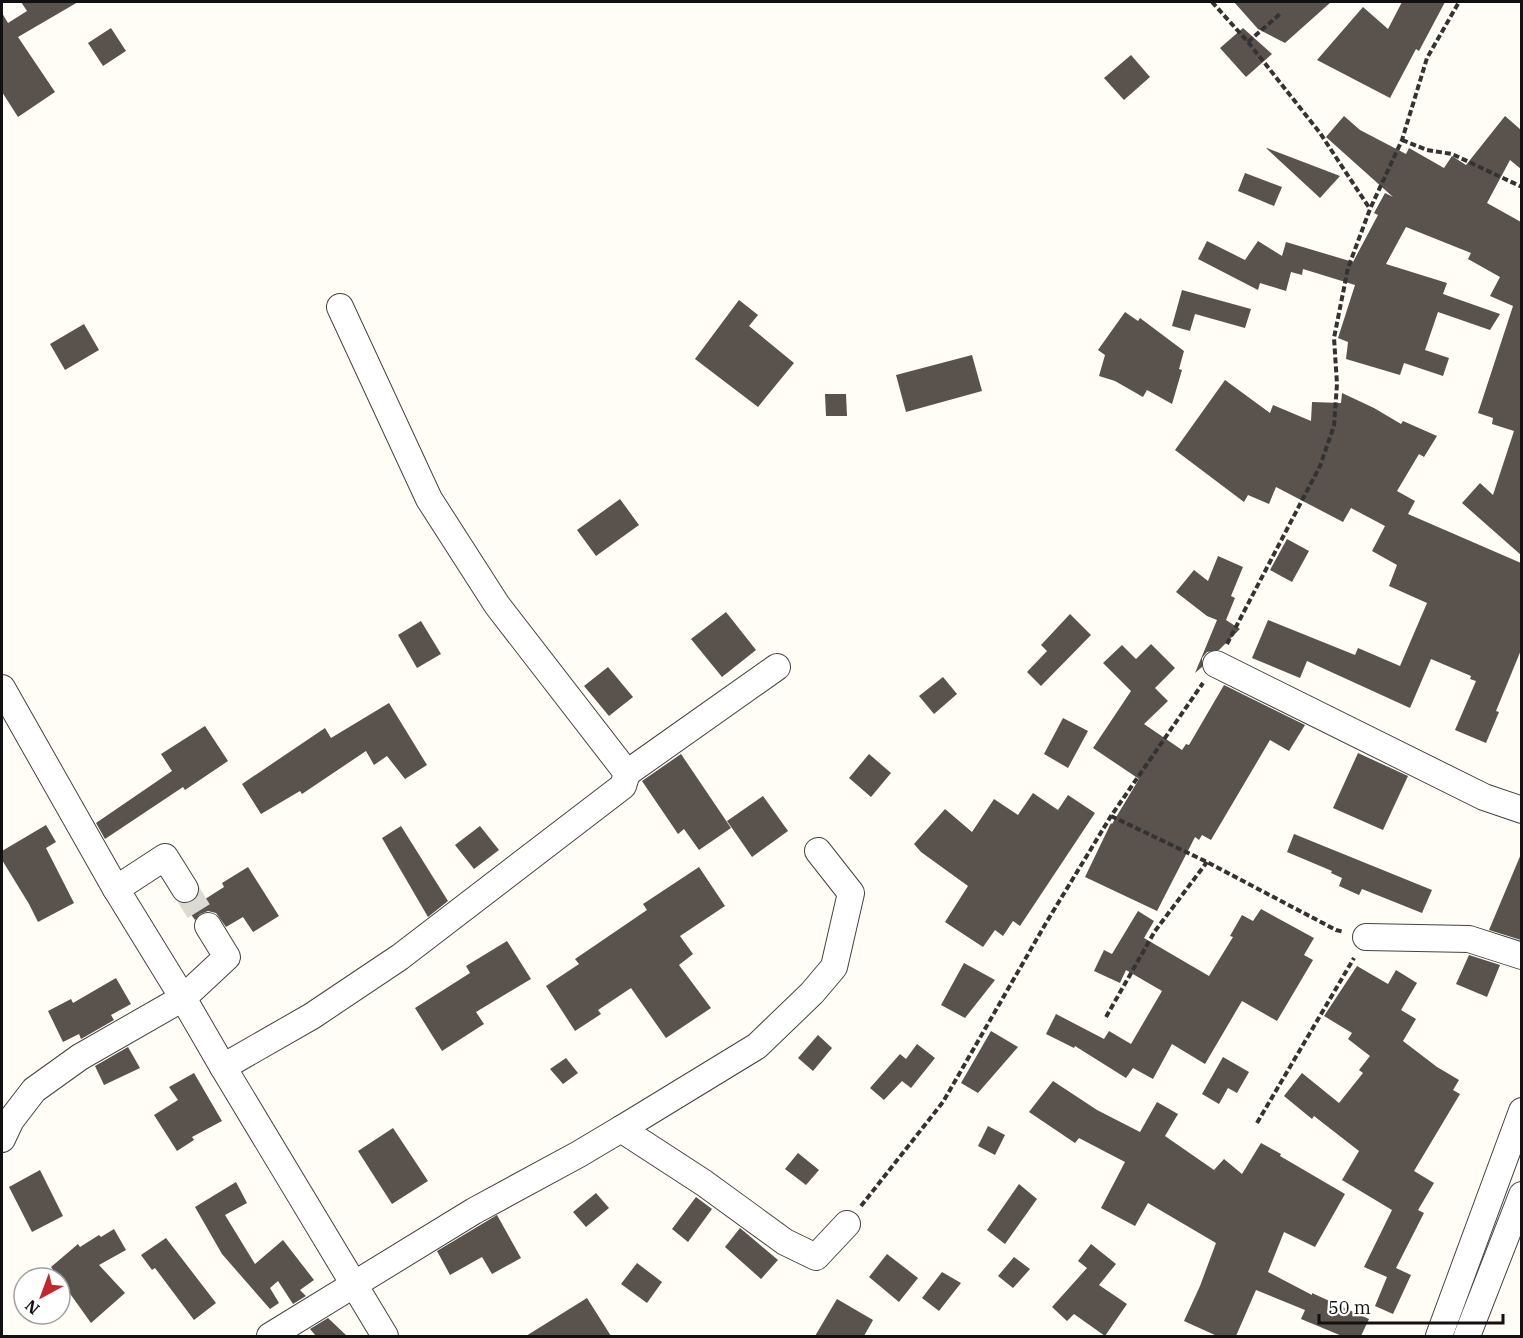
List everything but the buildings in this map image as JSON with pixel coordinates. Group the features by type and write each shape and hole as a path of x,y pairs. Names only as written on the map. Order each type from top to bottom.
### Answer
{"street":[{"path":"340,307 429,499 496,605 627,773"},
{"path":"1216,664 1484,797 1521,810"},
{"path":"223,1067 312,1017 400,957 623,786 627,773 777,667"},
{"path":"2,688 116,889 385,1336"},
{"path":"270,1336 354,1287 474,1211 579,1154 757,1046 812,993 834,967 851,892 818,851"},
{"path":"116,889 165,857 185,889"},
{"path":"2,1139 11,1120 34,1090 80,1057 183,998 227,957 208,926"},
{"path":"1366,937 1469,939 1521,956"},
{"path":"1439,1336 1521,1110"},
{"path":"621,1129 704,1183 785,1242 816,1257 847,1224"},
{"path":"1467,1336 1521,1196"},
{"path":"1471,1253 1496,1263"}],"path":[{"path":"1212,2 1248,42 1320,133 1370,209"},
{"path":"847,1224 943,1102 1040,933 1111,816 1216,664 1320,466 1334,426 1337,384 1334,338 1348,268 1370,209 1402,140 1427,58 1459,2"},
{"path":"1248,42 1281,13"},
{"path":"1402,140 1426,150 1452,154 1521,187"},
{"path":"1111,816 1207,862 1336,930 1366,937 1257,1123"},
{"path":"1106,1017 1155,931 1207,862"}],"tunnel":[{"path":"185,889 208,926"}]}
